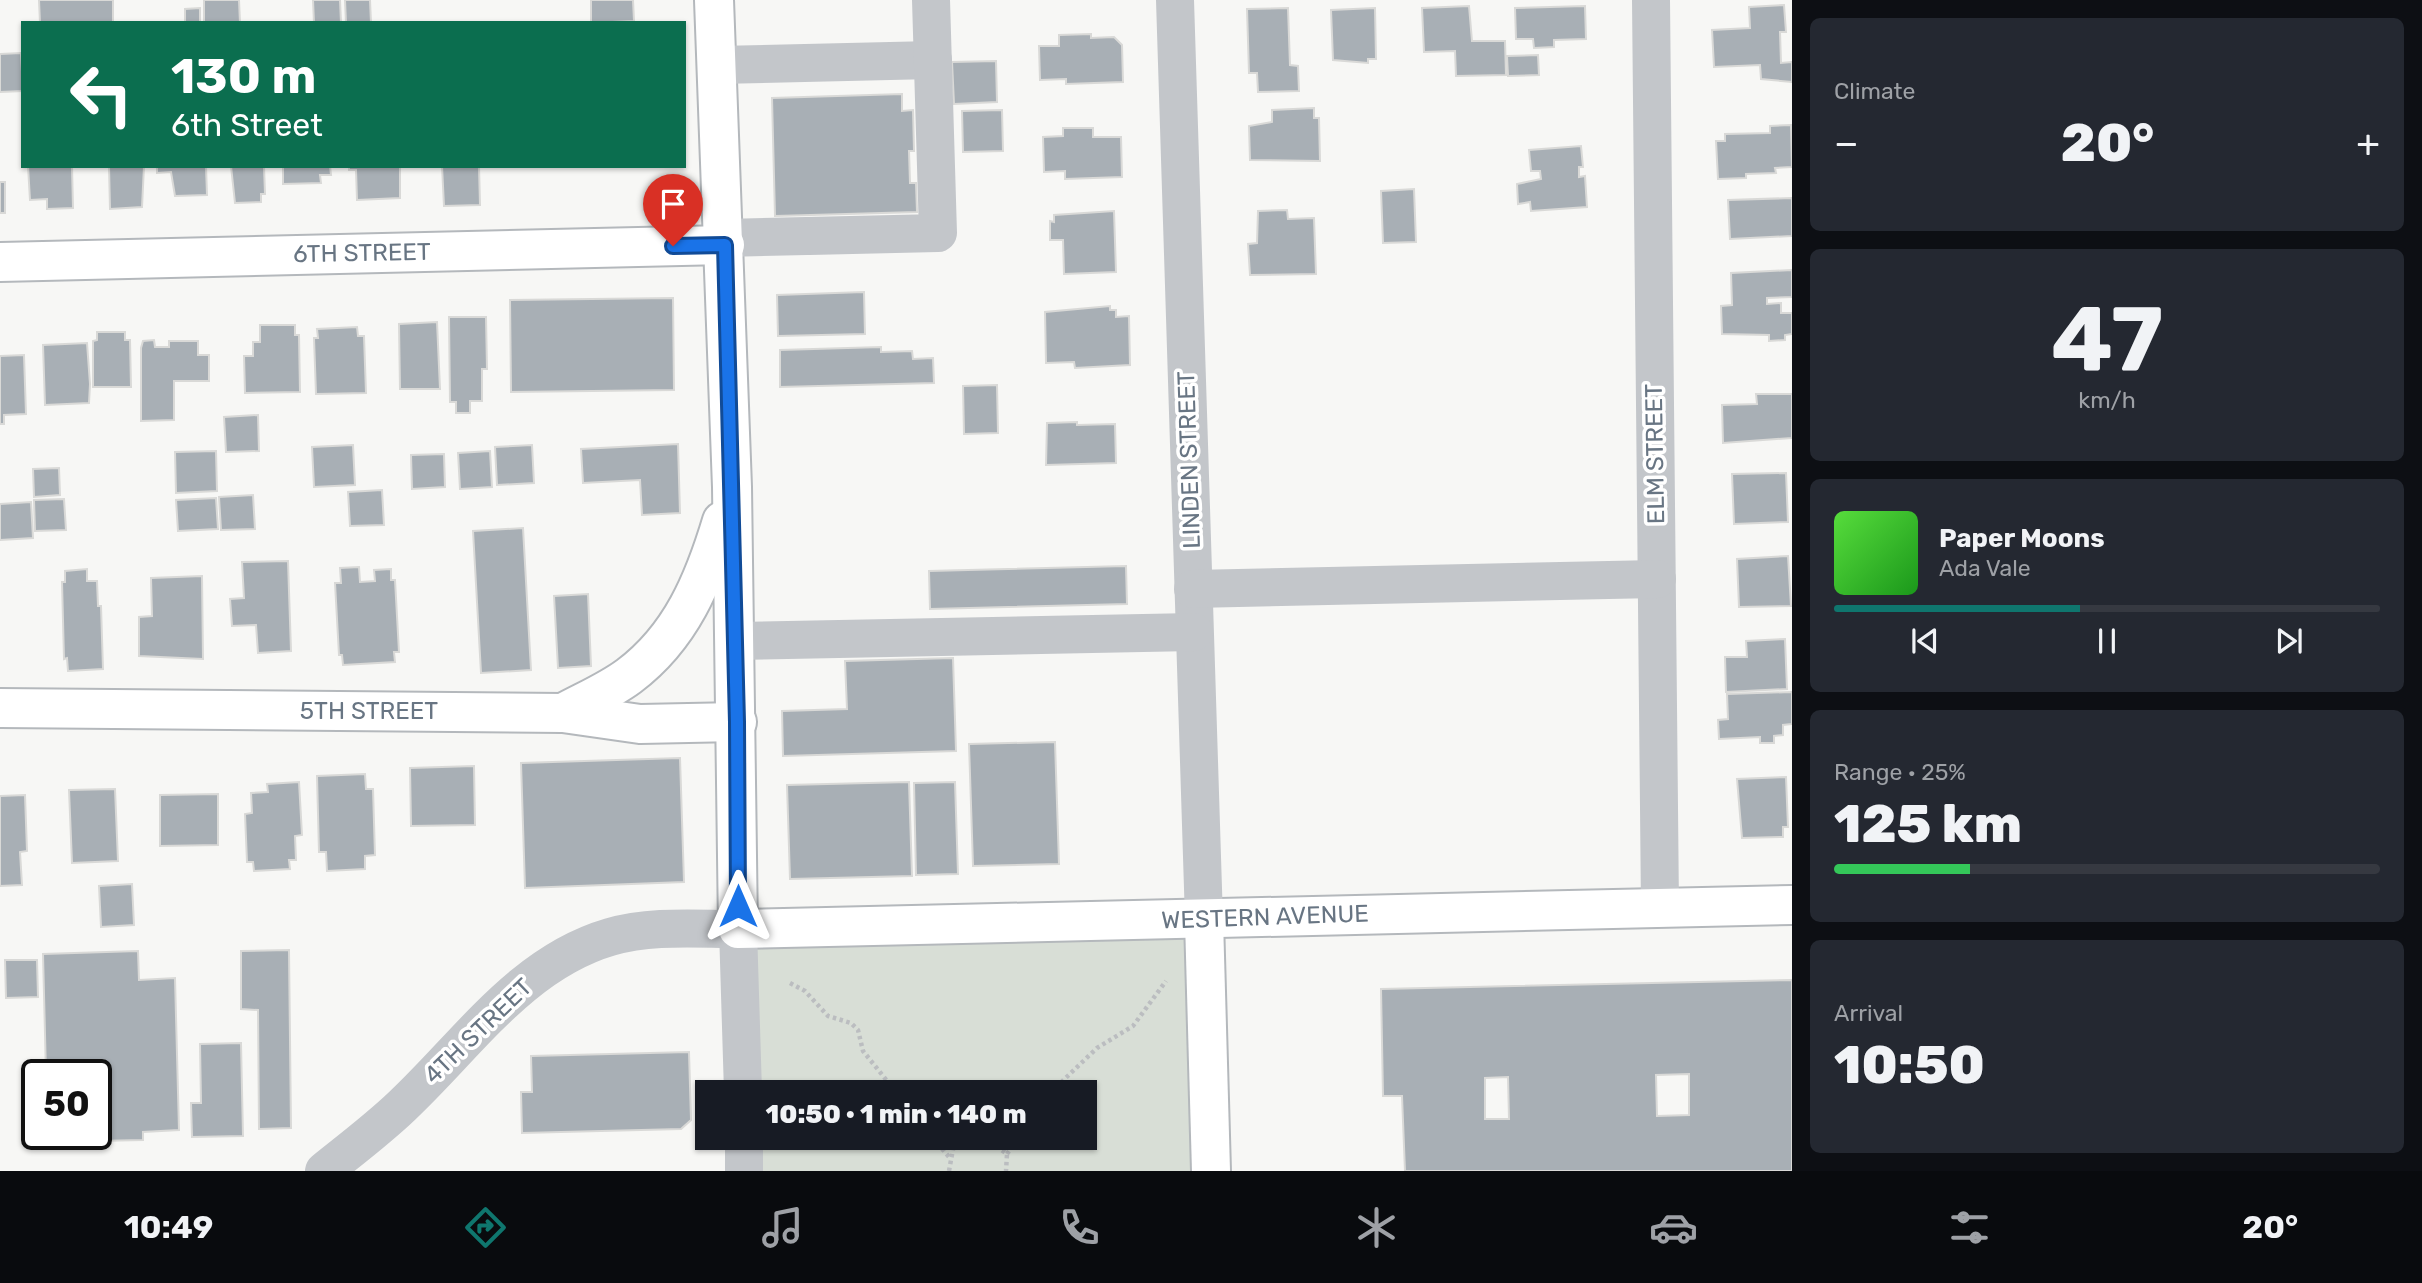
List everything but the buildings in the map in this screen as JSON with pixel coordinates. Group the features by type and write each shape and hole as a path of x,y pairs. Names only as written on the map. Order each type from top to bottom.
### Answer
{"main road":[{"path":"714,0 725,242 736,641 737,929"},
{"name":"6TH STREET","path":"0,262 725,242"},
{"path":"563,713 631,675 670,636 688,611 708,569 732,487"},
{"name":"5TH STREET","path":"0,708 563,713 640,724 737,722"},
{"name":"WESTERN AVENUE","path":"737,929 1792,905"},
{"path":"1204,920 1211,1171"}],"street":[{"path":"725,242 938,233 931,0"},
{"name":"LINDEN STREET","path":"1175,0 1204,920"},
{"name":"ELM STREET","path":"1651,0 1660,908"},
{"path":"717,65 933,60"},
{"path":"1193,589 1657,579"},
{"path":"736,641 1194,632"},
{"name":"4TH STREET","path":"324,1171 401,1108 526,981 570,952 611,936 658,928 737,929"},
{"path":"737,929 743,1080"},
{"path":"744,1150 744,1171"}],"path":[{"path":"1064,1080 1097,1048 1133,1026 1166,981"},
{"path":"790,984 805,991 828,1016 851,1023 858,1030 863,1051 886,1080"},
{"path":"943,1150 949,1157"},
{"path":"949,1171 949,1157 954,1150"},
{"path":"1002,1150 1007,1154"},
{"path":"1006,1171 1010,1150"}],"shaded area":[{"path":"1204,920 1211,1171 744,1171 744,1150 1097,1150 1097,1080 743,1080 738,929"}],"route":[{"path":"673,246 725,245 737,722 738,906"}]}
